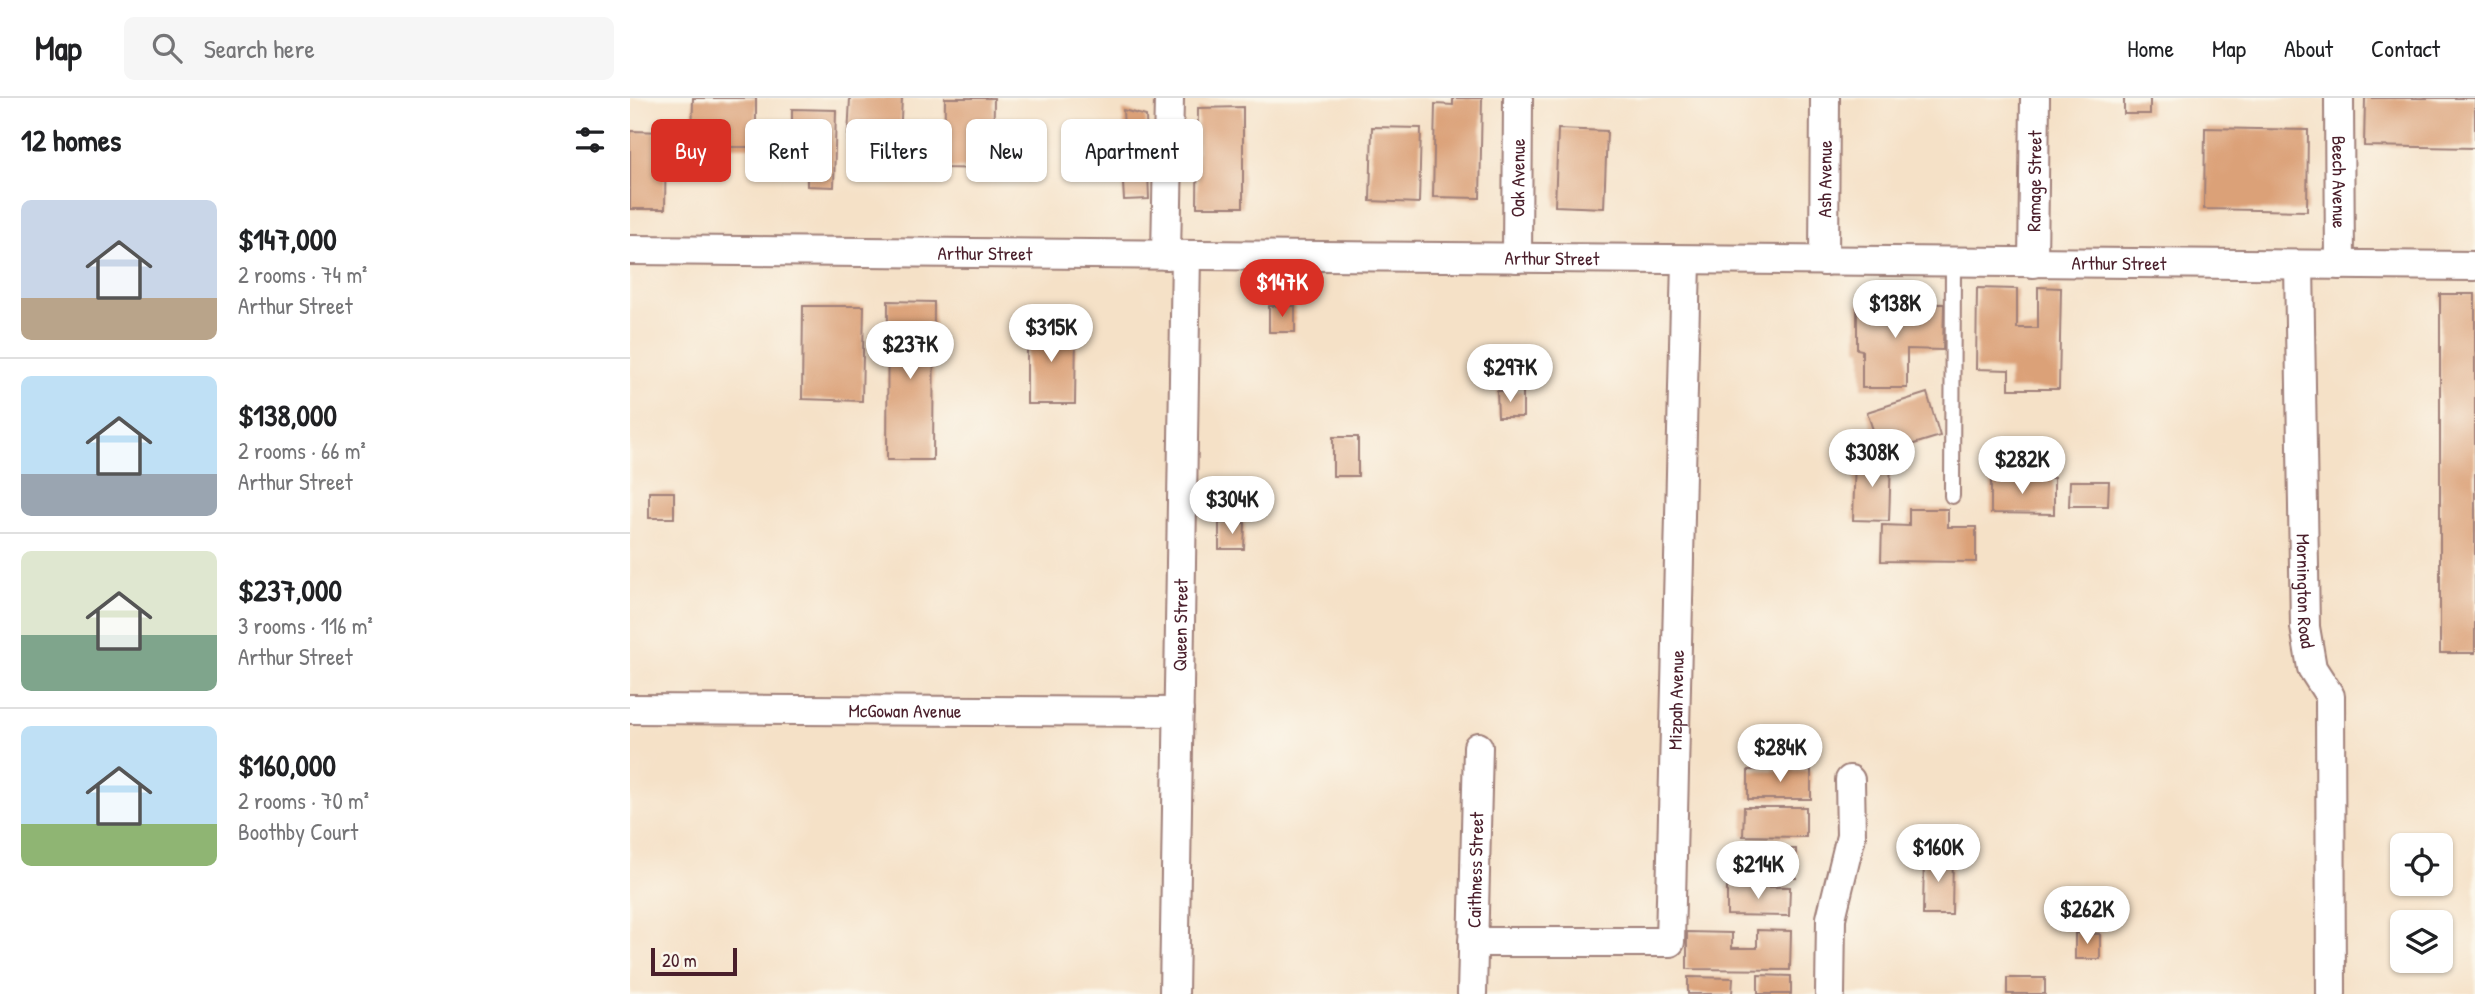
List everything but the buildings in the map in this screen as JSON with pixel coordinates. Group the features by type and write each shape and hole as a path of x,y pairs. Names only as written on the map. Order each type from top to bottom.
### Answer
{"street":[{"name":"Queen Street","path":"1169,98 1176,255 1179,712 1174,994"},
{"name":"Oak Avenue","path":"1517,258 1518,98"},
{"name":"Ash Avenue","path":"1824,261 1825,98"},
{"name":"Ramage Street","path":"2033,263 2035,98"},
{"name":"Beech Avenue","path":"2339,98 2340,265"},
{"name":"Arthur Street","path":"630,250 2475,266"},
{"name":"Mizpah Avenue","path":"1473,942 1670,942 1686,260"},
{"name":"Mornington Road","path":"2299,265 2305,627 2312,668 2330,696 2331,994"},
{"name":"McGowan Avenue","path":"630,709 1179,712"},
{"name":"Caithness Street","path":"1472,994 1478,747"},
{"path":"1830,994 1831,918 1851,836 1850,780"}],"lane":[{"path":"1952,496 1953,262"}]}
